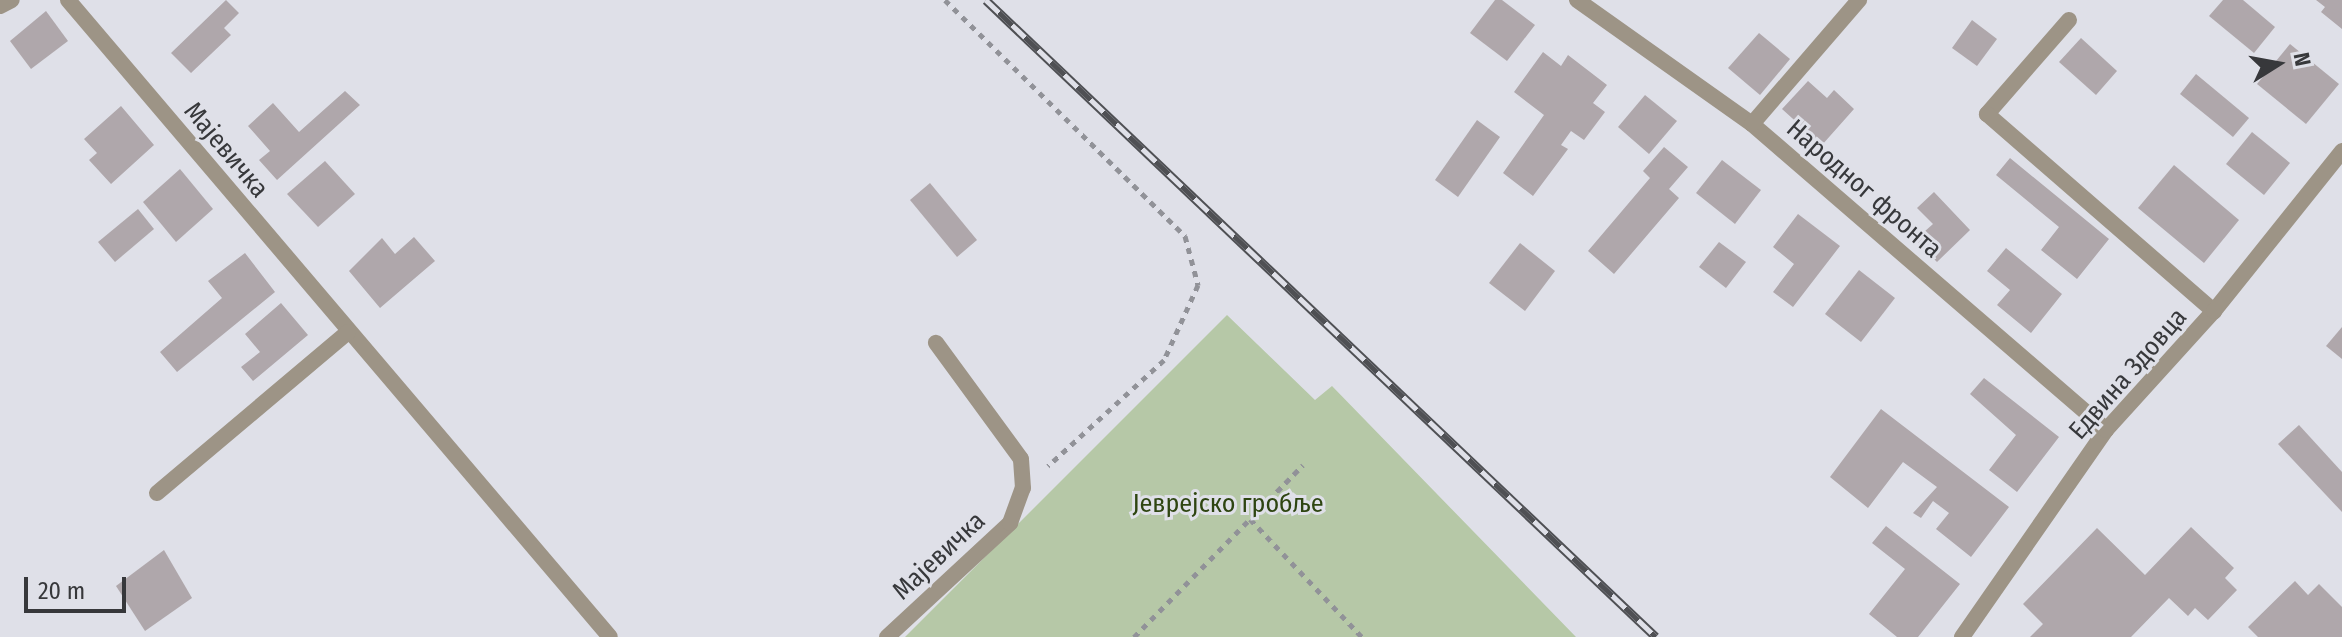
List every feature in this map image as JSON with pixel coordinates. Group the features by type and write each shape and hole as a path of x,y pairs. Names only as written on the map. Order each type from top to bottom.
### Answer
{"street":[{"path":"0,6 12,0"},
{"name":"Мајевичка","path":"68,0 610,637"},
{"name":"Народног фронта","path":"1577,0 1752,124 2106,430"},
{"path":"1752,124 1859,0"},
{"path":"2069,20 1987,114 2214,311"},
{"name":"Едвина Здовца","path":"1962,637 2106,430 2214,311 2342,151"},
{"path":"157,493 348,332"},
{"path":"936,343 1021,459 1023,488"},
{"name":"Мајевичка","path":"887,637 1010,523 1023,488"}],"path":[{"path":"945,0 1185,236 1198,285 1164,360 1023,488"},
{"path":"1134,637 1303,465"},
{"path":"1250,519 1362,637"}],"green space":[{"name":"Јеврејско гробље","path":"1227,315 1315,400 1332,386 1576,637 905,637"}],"building":[{"path":"226,0 239,13 224,28 231,35 191,73 171,53"},
{"path":"1495,0 1502,0 1535,25 1507,61 1470,33"},
{"path":"2223,0 2243,0 2275,27 2254,53 2209,16"},
{"path":"2316,0 2342,0 2342,29 2321,12 2325,7"},
{"path":"46,11 68,41 31,69 10,41"},
{"path":"1972,20 1997,39 1977,66 1952,48"},
{"path":"1759,33 1790,59 1760,95 1728,68"},
{"path":"2081,38 2117,71 2096,95 2059,62"},
{"path":"2290,44 2339,84 2306,124 2257,84"},
{"path":"1543,52 1561,66 1568,55 1607,85 1593,103 1605,112 1584,140 1571,131 1561,145 1568,149 1533,196 1503,173 1544,115 1514,92"},
{"path":"2196,74 2249,118 2233,137 2180,94"},
{"path":"1808,81 1827,98 1834,90 1854,109 1822,145 1782,109"},
{"path":"345,91 360,105 277,180 259,160 270,151 248,126 273,103 299,132"},
{"path":"1645,95 1677,121 1649,154 1618,127"},
{"path":"121,106 154,145 111,184 89,160 97,153 84,139"},
{"path":"1477,120 1500,137 1458,197 1435,180"},
{"path":"2252,132 2290,163 2264,195 2226,164"},
{"path":"1664,147 1688,167 1669,189 1679,198 1614,274 1588,251 1650,178 1643,171"},
{"path":"2010,158 2109,239 2077,279 2041,250 2059,227 1996,175"},
{"path":"1722,160 1761,190 1735,224 1696,193"},
{"path":"325,161 355,194 318,227 287,194"},
{"path":"2174,165 2239,220 2204,263 2138,208"},
{"path":"180,169 213,209 176,242 143,202"},
{"path":"930,183 977,240 957,257 910,200"},
{"path":"1934,192 1970,230 1937,262 1915,240 1933,224 1917,208"},
{"path":"138,209 154,229 115,262 98,242"},
{"path":"1798,214 1840,246 1793,307 1773,292 1794,264 1773,247"},
{"path":"414,237 435,261 380,308 349,271 382,238 395,254"},
{"path":"1719,242 1746,262 1726,288 1699,267"},
{"path":"1520,243 1555,271 1525,311 1489,283"},
{"path":"2006,248 2062,294 2031,333 1997,305 2010,290 1987,271"},
{"path":"245,253 275,292 177,372 160,352 222,298 208,281"},
{"path":"1859,270 1895,298 1861,342 1825,314"},
{"path":"281,303 308,335 253,381 241,367 260,352 245,334"},
{"path":"2342,327 2342,359 2326,346"},
{"path":"1984,378 2059,437 2017,492 1989,470 2016,435 1970,394"},
{"path":"1881,409 2009,507 1971,557 1936,529 1949,513 1933,501 1921,518 1913,513 1937,487 1903,462 1868,508 1830,477"},
{"path":"2299,425 2342,472 2342,512 2278,444"},
{"path":"1886,526 1960,584 1918,637 1897,637 1869,614 1905,569 1872,543"},
{"path":"2191,527 2234,568 2225,578 2237,590 2208,620 2195,608 2188,616 2169,598 2131,637 2030,637 2043,624 2023,604 2097,528 2145,575"},
{"path":"164,550 192,598 145,631 116,586"},
{"path":"2295,581 2308,595 2319,584 2342,607 2342,637 2258,637 2248,627"}],"railway":[{"path":"986,0 1656,637"}]}
